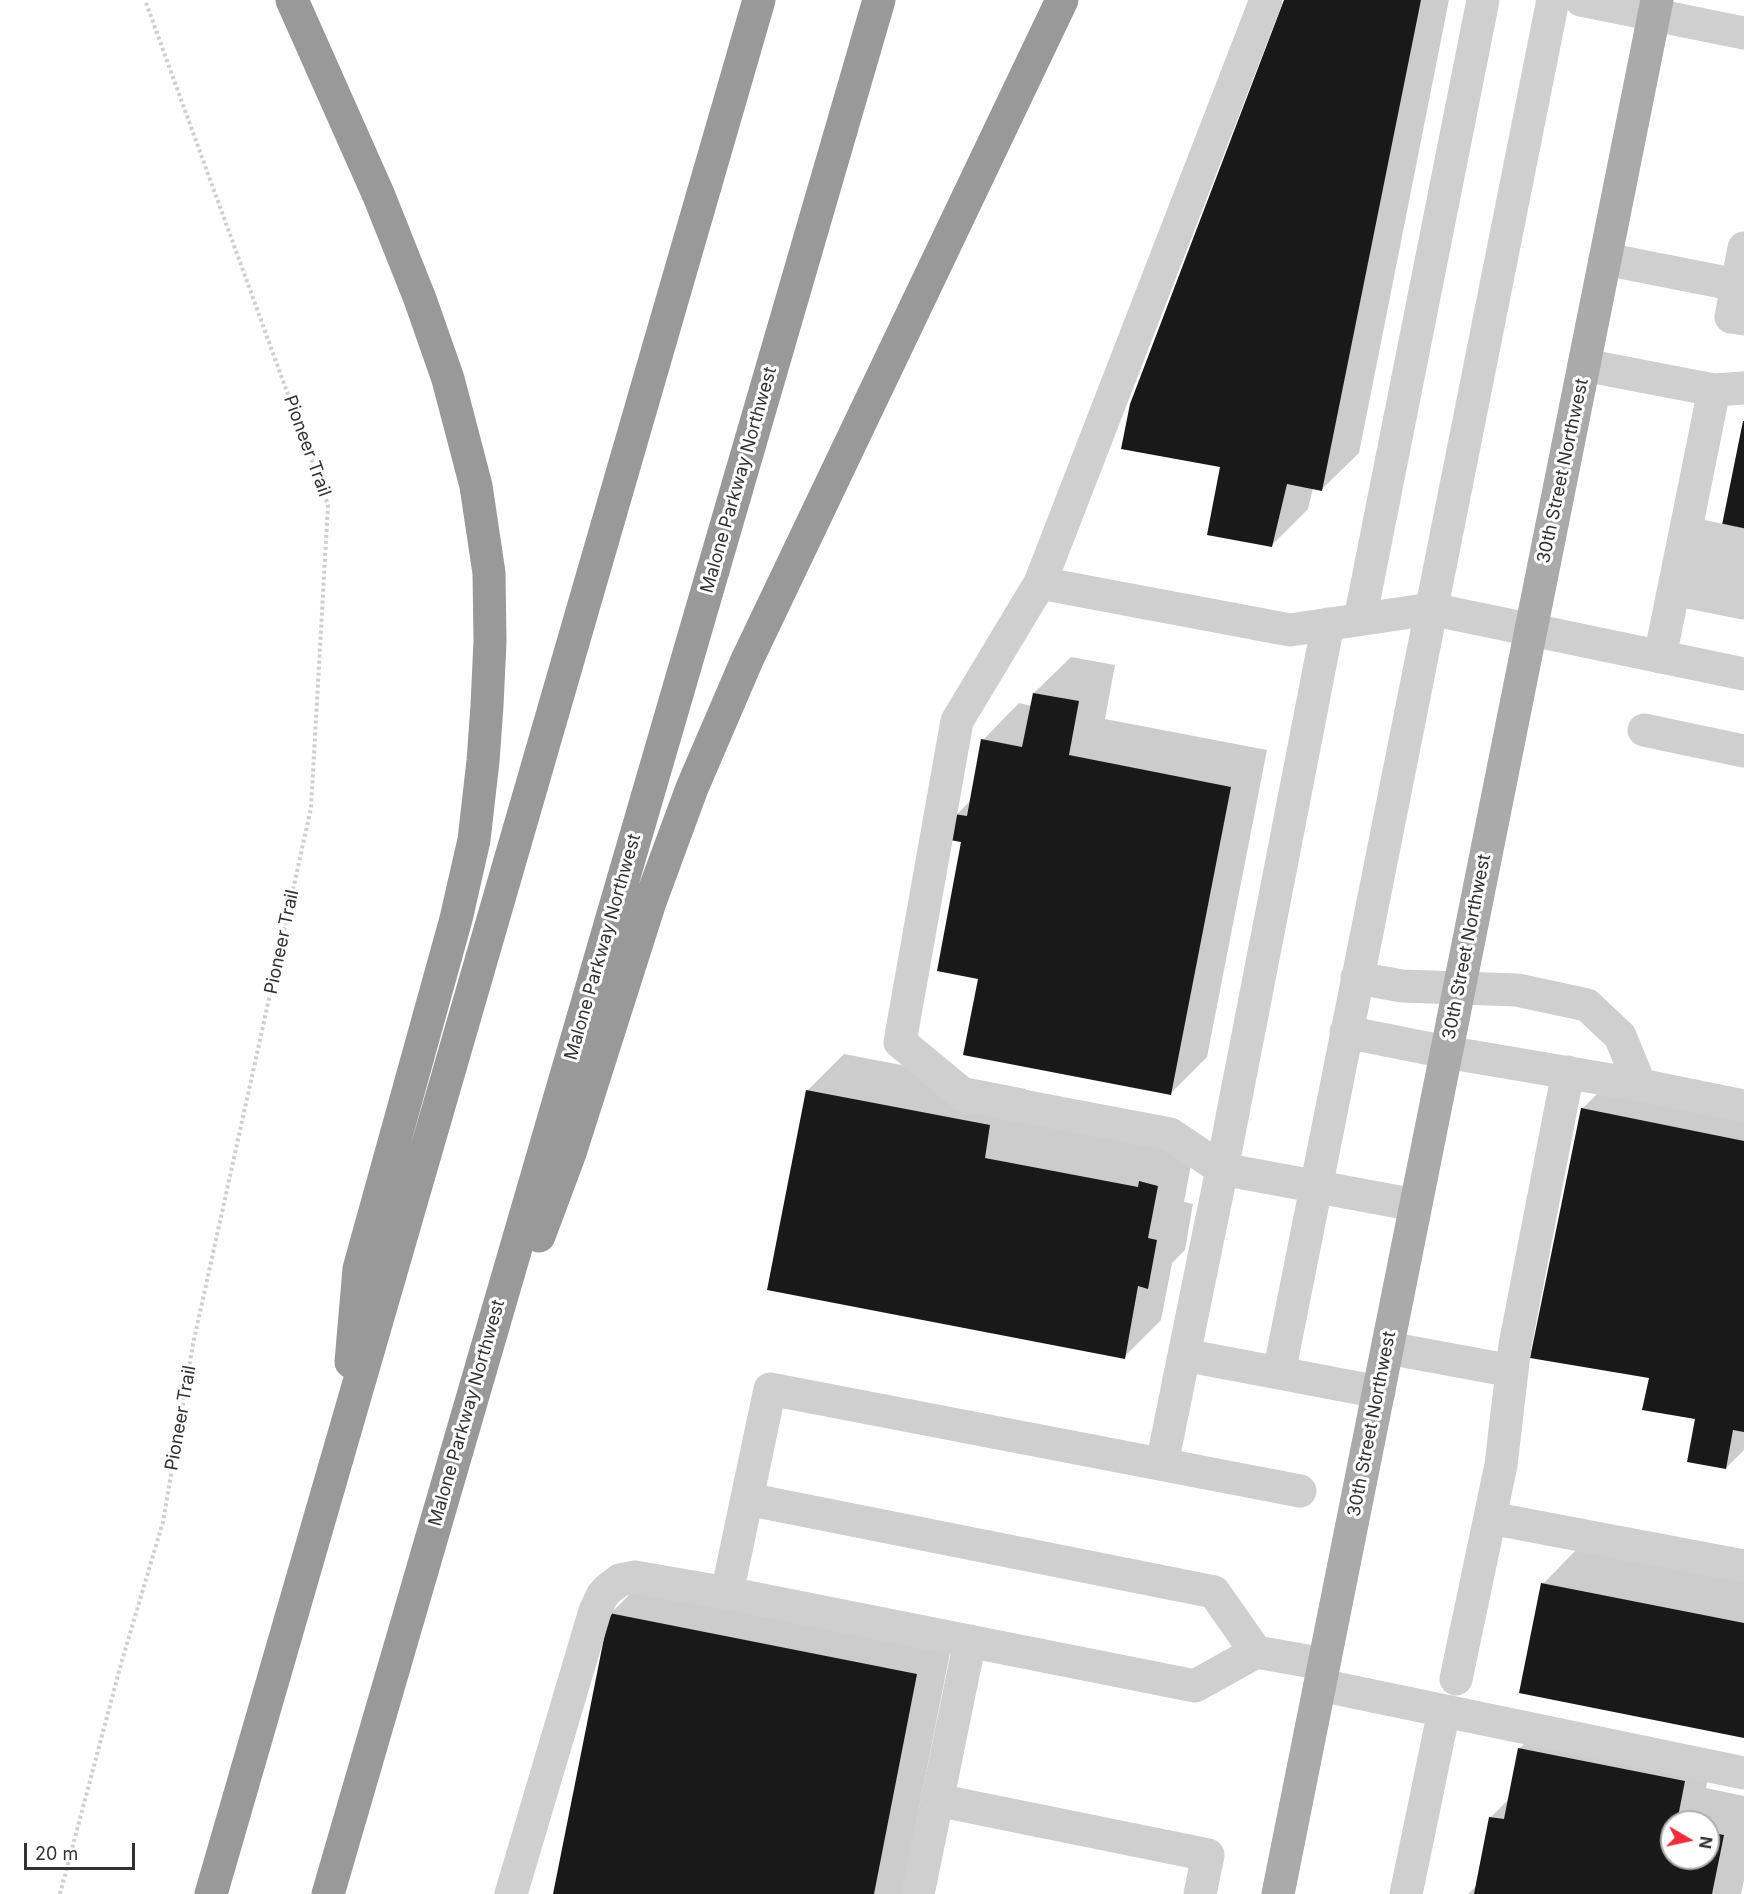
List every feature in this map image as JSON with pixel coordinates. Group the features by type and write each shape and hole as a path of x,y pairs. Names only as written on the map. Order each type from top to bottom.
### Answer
{"highway":[{"path":"292,0 379,196 420,299 448,379 476,486 489,573 490,641 487,706 474,840 456,919 359,1269 345,1434"},
{"path":"211,1894 759,0"},
{"name":"Malone Parkway Northwest","path":"328,1894 879,0"},
{"path":"454,1456 570,1153 647,912 692,788 747,660 1062,0"}],"main road":[{"name":"30th Street Northwest","path":"1278,1894 1655,7"}],"street":[{"path":"1266,0 1040,583 957,721 900,1042 964,1095 1170,1134 1222,1168 1415,1205"},
{"path":"1360,620 1483,0"},
{"path":"1279,1372 1553,0"},
{"path":"1581,0 1655,7 1744,33"},
{"path":"1744,248 1731,317 1744,319"},
{"path":"1605,259 1737,285"},
{"path":"1584,366 1729,389 1680,561 1660,657"},
{"path":"1680,561 1744,544"},
{"path":"1680,561 1744,574"},
{"path":"1680,561 1744,603"},
{"path":"1040,583 1290,630 1431,609 1744,674"},
{"path":"1162,1464 1328,624"},
{"path":"1644,730 1744,751"},
{"path":"1357,978 1402,986 1517,990 1587,1005 1620,1036 1640,1084"},
{"path":"1346,1032 1446,1052 1640,1084 1744,1106"},
{"path":"1456,1679 1500,1465 1515,1345 1568,1072"},
{"path":"1388,1348 1512,1371"},
{"path":"1184,1354 1379,1392"},
{"path":"727,1593 770,1389 1300,1491"},
{"path":"747,1499 1214,1592 1256,1652 1444,1711 1744,1773"},
{"path":"1490,1518 1744,1566"},
{"path":"511,1894 596,1611 602,1596 620,1580 635,1577 727,1593 1195,1686 1256,1652"},
{"path":"918,1894 970,1641"},
{"path":"1406,1894 1444,1711"},
{"path":"937,1800 1208,1855 1200,1894"}],"path":[{"name":"Pioneer Trail","path":"60,1894 121,1664 163,1522 193,1344 311,808 328,505 146,0"}],"building":[{"path":"1284,0 1421,0 1322,491 1287,484 1272,547 1207,535 1220,467 1121,449 1130,404"},
{"path":"1744,421 1744,534 1721,530"},
{"path":"1033,693 1079,701 1069,755 1231,787 1171,1095 963,1055 978,979 937,971 961,842 950,840 954,814 967,816 981,739 1022,747"},
{"path":"806,1090 990,1125 985,1158 1138,1187 1139,1181 1158,1186 1148,1238 1157,1240 1148,1289 1138,1286 1125,1359 767,1290"},
{"path":"1581,1108 1744,1141 1744,1432 1733,1430 1726,1469 1687,1462 1695,1419 1642,1410 1649,1378 1530,1358"},
{"path":"1541,1583 1744,1623 1744,1738 1519,1693"},
{"path":"609,1613 917,1674 874,1894 553,1894"},
{"path":"1518,1748 1685,1781 1679,1810 1660,1810 1660,1870 1717,1870 1712,1894 1474,1894 1489,1817 1504,1819"},
{"path":"1720,1834 1724,1835 1720,1855"}]}
